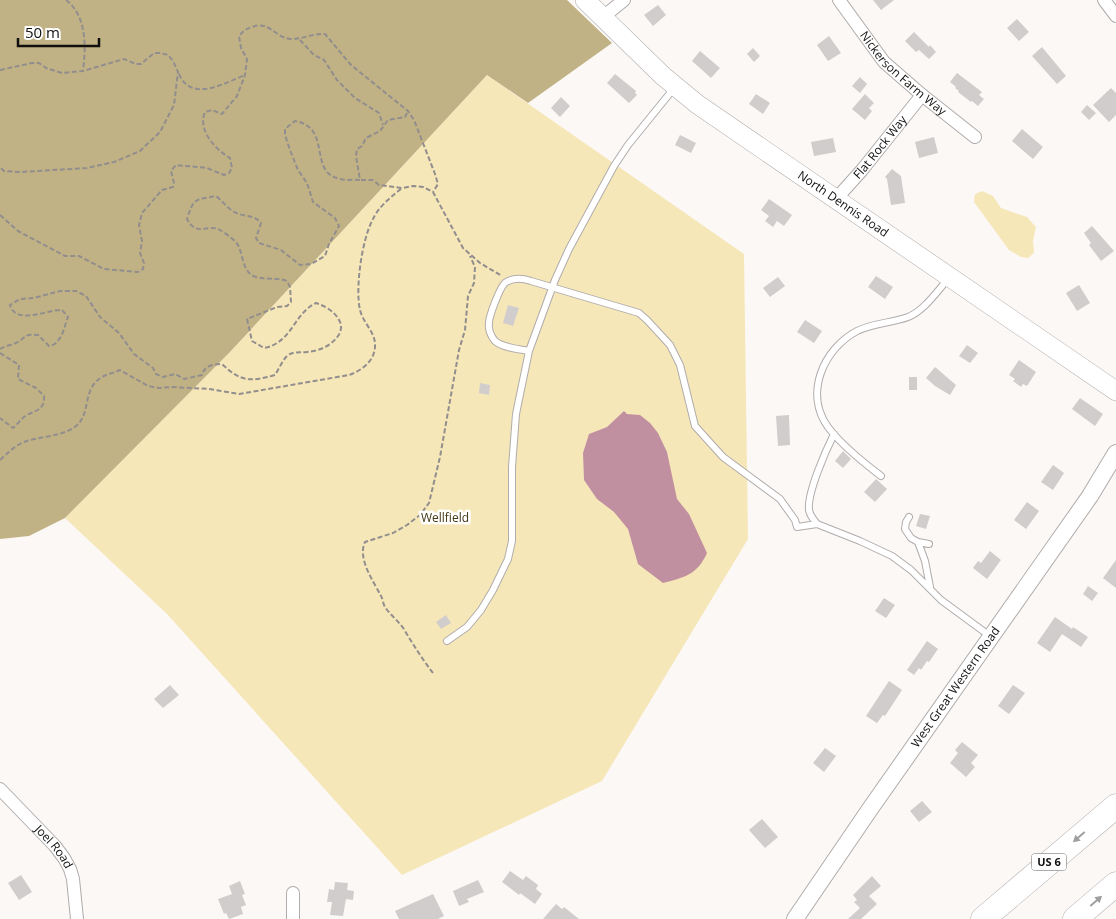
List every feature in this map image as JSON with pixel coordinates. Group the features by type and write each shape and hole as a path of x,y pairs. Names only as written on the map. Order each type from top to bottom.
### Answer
{"highway":[{"name":"US 6","path":"983,919 1116,806"},
{"path":"1075,919 1116,884"}],"main road":[{"name":"North Dennis Road","path":"585,0 675,87 726,125 1116,391"}],"street":[{"path":"603,17 624,0"},
{"name":"Nickerson Farm Way","path":"839,0 884,62 975,137"},
{"path":"1104,0 1116,16"},
{"name":"Flat Rock Way","path":"836,199 862,170 922,95"},
{"name":"West Great Western Road","path":"795,919 1084,504 1116,453"},
{"name":"Joel Road","path":"0,790 55,846 64,858 73,879 76,919"},
{"path":"293,892 293,919"}],"lane":[{"path":"446,641 467,627 482,610 508,559 512,541 512,467 516,414 529,351 552,287 569,249 614,166 675,87"},
{"path":"529,351 500,344 490,335 488,323 501,287 512,280 520,278 639,313 670,345 680,366 695,426 723,457 780,499 795,520 797,527 817,524 892,556 911,570 941,600 991,636"},
{"path":"881,476 834,434 828,426 819,404 818,383 825,361 839,343 858,331 908,317 919,311 950,278"},
{"path":"817,524 810,514 809,504 820,464 834,434"},
{"path":"909,517 904,529 911,538 918,542 929,544"},
{"path":"918,542 925,561 931,588"}],"path":[{"path":"66,0 78,13 84,34 83,70"},
{"path":"0,216 18,231 65,256 79,256 104,269 138,272 143,269 144,263 140,253 142,241 139,225 142,213 162,190 173,187 171,171 176,165 214,170 224,175 229,173 232,168 230,158 217,150 210,141 203,117 206,112 212,110 222,114 237,96 247,59 239,41 240,36 243,31 262,24 284,38 300,39 315,33 325,34 351,65 408,111 414,120 435,174 438,184 433,192"},
{"path":"300,39 314,54 324,60 337,80 355,98 379,113 383,125"},
{"path":"0,70 39,63 46,68 62,73 83,70 124,59 141,64 154,53 160,52 168,55 173,61 186,84 199,90 220,86 244,75"},
{"path":"0,167 4,171 21,172 87,168 114,162 140,152 160,132 174,105 178,72"},
{"path":"360,180 356,156 357,149 362,146 366,138 380,131 388,120 405,117 408,111"},
{"path":"0,349 18,342 23,336 29,334 38,335 49,346 54,345 60,339 68,316 62,310 26,316 15,314 11,310 10,305 20,299 34,298 60,291 76,291 86,296 100,317 119,333 138,358 153,368 156,374 163,377 175,374 184,378 202,375 203,371 214,364 222,364 237,377 249,381 275,375 285,358 290,354 307,352 328,346 340,334 341,326 339,319 331,310 316,303 308,306 285,337 270,347 258,346 252,341 247,319 277,307 287,306 291,302 290,288 287,281 279,278 256,277 247,271 235,241 218,229 198,230 190,225 187,218 193,202 216,196 240,215 249,215 257,218 261,223 256,238 259,244 282,250 300,265 311,264 325,256 339,226 335,218 313,202 307,183 298,170 285,135 285,129 295,121 304,123 312,128 316,136 320,157 327,171 339,179 373,180 379,185 402,188 423,187 433,192 458,240 470,256 475,267 474,283 468,296 465,330 459,350 440,457 429,503 420,515 392,533 365,542 362,548 366,565 376,588 383,598 385,606 404,630 433,674"},
{"path":"0,460 13,448 24,442 74,428 84,415 90,390 95,383 103,377 120,370 148,386 209,389 239,394 359,372 374,354 376,344 360,310 359,280 363,249 372,219 385,202 402,188"},
{"path":"470,256 480,264 512,280"},
{"path":"0,353 19,366 18,379 36,388 44,396 45,401 40,409 28,414 13,428 0,418"},
{"path":"0,454 3,458"}],"green space":[{"name":"Wellfield","path":"487,75 744,254 748,539 602,781 402,875 167,614 65,518 229,353"},
{"path":"982,191 993,196 1001,208 1027,217 1036,227 1033,241 1034,253 1028,258 1021,257 1009,250 974,202 975,194"}],"shaded area":[{"path":"0,0 567,0 612,43 528,103 487,75 229,353 65,518 29,536 0,539"},
{"path":"624,411 627,414 640,415 658,433 667,452 677,499 689,514 707,553 694,571 678,579 663,583 638,564 628,529 614,512 597,499 584,480 583,453 589,434 607,427"}],"building":[{"path":"873,0 894,0 881,10"},
{"path":"658,5 666,15 653,26 644,15"},
{"path":"1017,19 1029,32 1019,41 1007,28"},
{"path":"914,32 936,52 929,59 919,50 916,52 905,41"},
{"path":"829,36 841,53 828,61 817,45"},
{"path":"1042,47 1066,76 1057,84 1032,56"},
{"path":"753,48 760,56 754,62 747,54"},
{"path":"700,51 720,68 711,78 692,61"},
{"path":"957,73 982,92 979,95 984,99 978,106 958,92 956,87 950,82"},
{"path":"615,74 636,91 637,95 629,103 607,83"},
{"path":"860,77 867,84 860,93 852,86"},
{"path":"1111,88 1116,93 1116,115 1109,122 1093,105"},
{"path":"756,94 770,103 763,114 749,104"},
{"path":"865,94 874,103 869,108 872,111 865,120 852,109"},
{"path":"561,97 570,106 560,117 551,108"},
{"path":"1087,105 1096,113 1089,120 1081,112"},
{"path":"1022,129 1043,147 1033,159 1012,141"},
{"path":"680,135 696,143 691,153 675,145"},
{"path":"934,137 938,153 919,158 915,142"},
{"path":"833,138 836,152 814,156 811,142"},
{"path":"892,169 901,176 905,203 891,205 887,179 885,177"},
{"path":"769,199 792,215 784,226 777,221 773,227 765,221 769,216 761,210"},
{"path":"1092,226 1114,251 1101,261 1089,245 1091,243 1084,233"},
{"path":"876,276 893,287 885,299 868,287"},
{"path":"778,277 785,286 770,297 763,288"},
{"path":"1079,285 1090,303 1077,311 1066,293"},
{"path":"508,305 519,308 513,326 503,323"},
{"path":"805,320 822,331 814,343 797,332"},
{"path":"967,345 978,353 970,363 959,356"},
{"path":"1019,360 1036,372 1027,386 1023,384 1021,387 1009,375"},
{"path":"935,367 956,385 950,395 926,378"},
{"path":"909,377 917,377 917,390 909,390"},
{"path":"480,383 490,385 489,395 479,393"},
{"path":"1080,398 1103,414 1095,426 1072,409"},
{"path":"789,415 790,445 778,446 776,416"},
{"path":"843,451 851,459 843,468 835,461"},
{"path":"1053,465 1064,473 1053,490 1041,482"},
{"path":"876,479 887,489 875,502 864,492"},
{"path":"1027,502 1039,511 1026,529 1014,520"},
{"path":"920,514 930,516 926,529 916,526"},
{"path":"990,551 1001,560 987,579 973,568 978,561 981,563"},
{"path":"1116,560 1116,588 1103,578"},
{"path":"1088,586 1098,593 1092,601 1083,594"},
{"path":"884,598 895,605 886,618 875,611"},
{"path":"446,615 451,623 441,629 436,622"},
{"path":"1055,617 1088,637 1081,647 1062,634 1050,652 1037,643"},
{"path":"927,641 938,649 929,662 927,661 921,670 919,668 914,675 907,670"},
{"path":"889,681 902,690 885,716 883,715 877,723 866,716"},
{"path":"170,685 179,695 163,708 154,699"},
{"path":"1013,685 1025,693 1009,714 998,706"},
{"path":"962,742 978,755 971,763 975,767 966,777 950,763 958,753 955,750"},
{"path":"825,748 836,756 824,772 813,763"},
{"path":"922,801 932,812 919,822 910,811"},
{"path":"762,819 778,837 765,848 749,830"},
{"path":"510,871 523,880 526,876 538,885 536,889 542,894 535,904 502,882"},
{"path":"21,875 32,892 19,900 8,883"},
{"path":"872,876 881,886 869,896 877,904 861,919 848,919 860,908 854,902 857,900 853,895"},
{"path":"478,880 484,892 467,899 469,902 459,906 453,891"},
{"path":"240,881 245,894 242,895 246,905 241,907 243,914 229,919 226,913 224,914 218,899 232,894 229,886"},
{"path":"335,882 348,883 347,890 354,891 353,900 346,899 343,916 330,915 332,902 327,902 329,889 334,890"},
{"path":"433,894 444,916 438,919 399,919 395,911"},
{"path":"556,904 562,909 564,907 579,919 543,919"}]}
